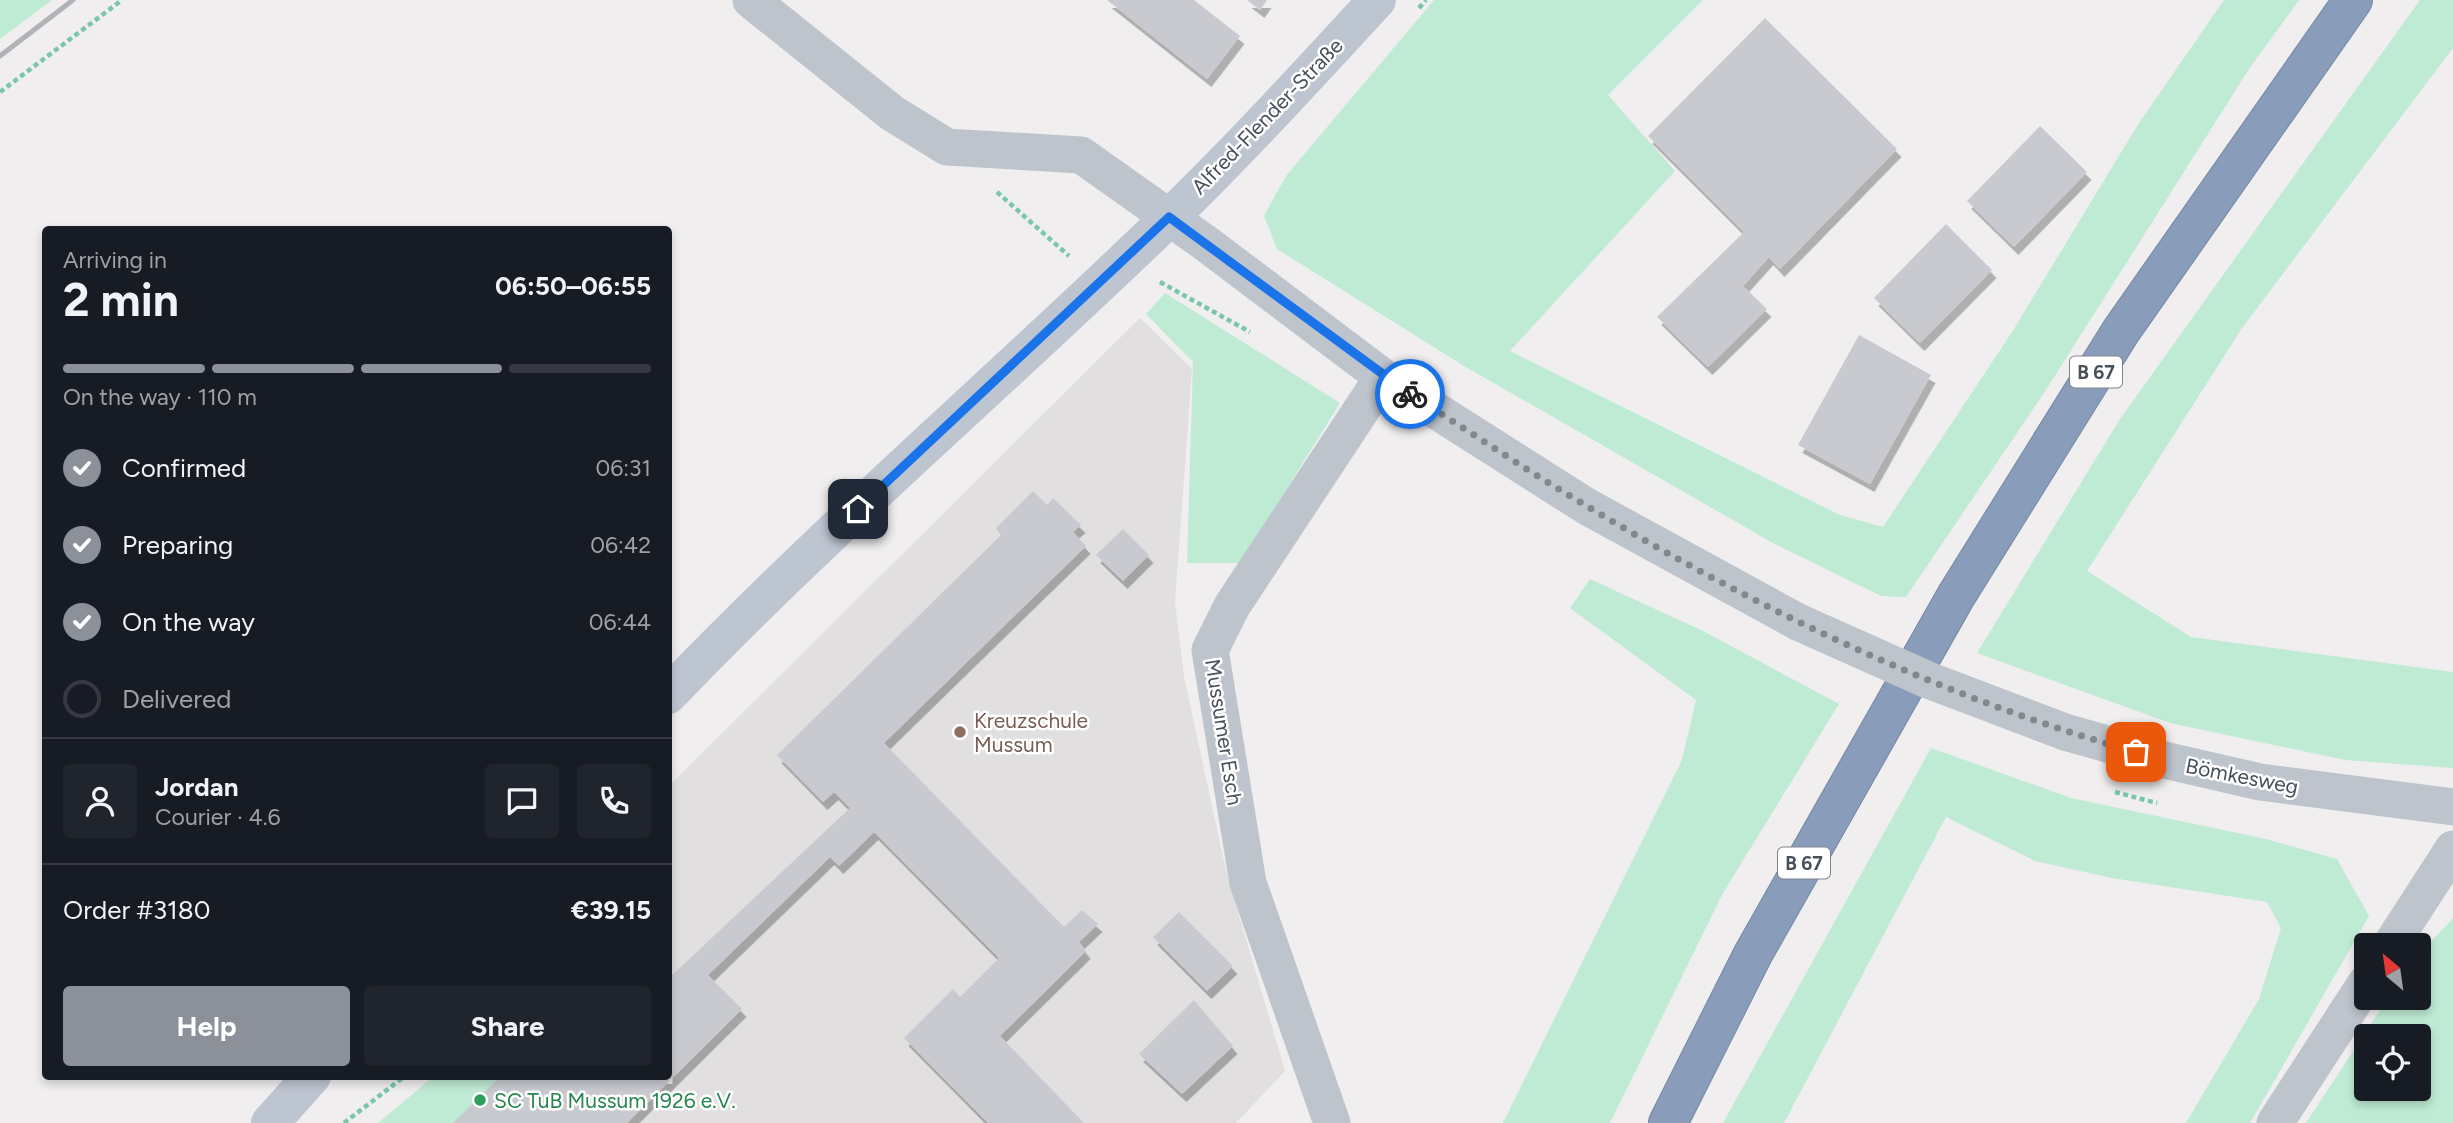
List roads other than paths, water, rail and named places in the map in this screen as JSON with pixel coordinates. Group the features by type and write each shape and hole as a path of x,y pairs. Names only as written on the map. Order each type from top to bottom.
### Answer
{"highway":[{"name":"B 67","path":"1668,1123 1753,954 1956,596 2121,331 2353,0"}],"street":[{"name":"Bömkesweg","path":"751,0 892,113 947,147 1082,155 1383,377 1586,506 1798,622 1928,680 2066,732 2160,759 2260,782 2453,807"},
{"name":"Alfred-Flender-Straße","path":"672,691 914,455 1169,217 1294,91 1377,0"},
{"name":"Mussumer Esch","path":"1332,1123 1248,883 1210,650 1232,606 1383,377"},
{"path":"2399,933 2453,849"},
{"path":"2275,1123 2354,1001"},
{"path":"270,1123 308,1080"}],"railway":[{"path":"0,56 73,0"}],"place":[{"name":"Kreuzschule Mussum","path":"960,732"},
{"name":"SC TuB Mussum 1926 e.V.","path":"480,1100"}]}
